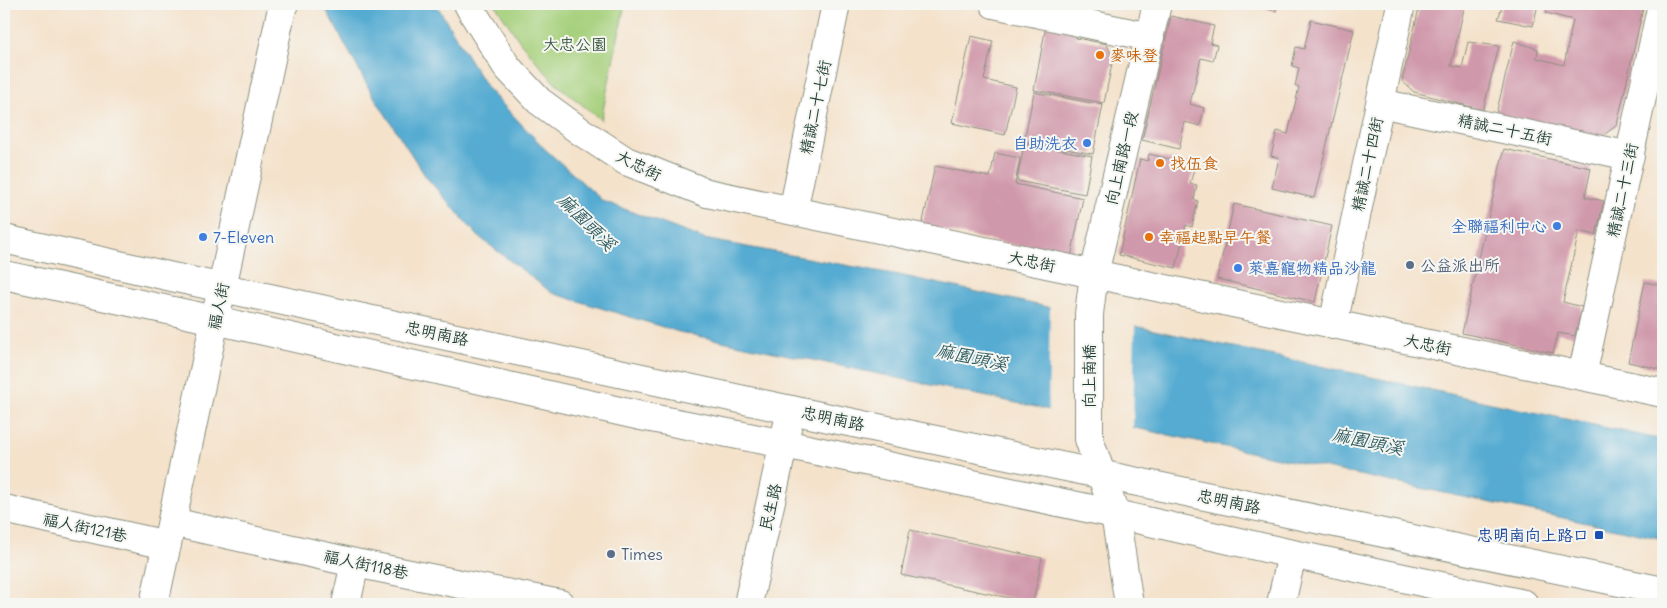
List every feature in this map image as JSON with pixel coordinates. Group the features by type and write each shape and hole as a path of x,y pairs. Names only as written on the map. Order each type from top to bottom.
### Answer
{"street":[{"name":"大忠街","path":"468,4 508,67 539,101 626,162 707,193 1663,393"},
{"name":"精誠二十七街","path":"793,211 836,4"},
{"path":"994,4 1150,37"},
{"name":"向上南路一段","path":"1089,314 1094,274 1157,4"},
{"name":"精誠二十四街","path":"1333,325 1401,4"},
{"name":"精誠二十三街","path":"1582,376 1662,4"},
{"name":"福人街","path":"154,604 282,5"},
{"name":"精誠二十五街","path":"1380,103 1630,156"},
{"name":"忠明南路","path":"4,239 791,410 1663,591"},
{"path":"4,275 215,320 640,416 784,444 1115,514 1524,604"},
{"name":"向上南橋","path":"1089,314 1090,439 1101,475"},
{"name":"民生路","path":"748,604 791,410"},
{"path":"1101,475 1115,514 1130,604"},
{"name":"福人街121巷","path":"4,509 170,533"},
{"name":"福人街118巷","path":"170,533 355,563 560,604"},
{"path":"1280,604 1292,554"},
{"path":"346,604 355,563"}],"green space":[{"name":"大忠公園","path":"495,4 625,4 601,120 555,83 520,42"}],"water":[{"name":"麻園頭溪","path":"323,4 436,4 487,88 545,149 603,201 704,239 899,275 1663,440 1663,539 679,332 552,293 478,236 426,177 371,92"}],"pier":[{"path":"1050,305 1135,324 1133,430 1048,412"}],"building":[{"path":"1249,4 1278,4 1276,11"},
{"path":"1420,4 1465,4 1451,66 1462,68 1468,42 1499,46 1483,110 1414,92 1402,81"},
{"path":"1503,4 1538,4 1533,26 1498,19"},
{"path":"1548,4 1644,4 1617,125 1601,137 1496,114 1514,41 1538,49 1537,58 1564,65 1573,20 1546,13"},
{"path":"1171,16 1214,26 1210,43 1217,45 1213,61 1201,58 1190,104 1204,108 1200,126 1185,122 1179,149 1142,140"},
{"path":"1311,20 1354,30 1314,198 1272,188 1279,158 1271,156 1277,131 1288,134 1299,87 1295,86 1299,68 1292,66 1296,47 1304,49"},
{"path":"1046,26 1077,32 1076,38 1107,44 1113,59 1104,103 1034,90"},
{"path":"971,36 993,41 984,80 1016,87 1005,135 952,123"},
{"path":"1034,92 1103,105 1093,154 1024,141"},
{"path":"1024,143 1092,156 1085,194 1017,181"},
{"path":"1504,149 1591,168 1585,197 1604,201 1596,235 1579,231 1563,302 1582,307 1575,336 1558,333 1553,353 1462,333"},
{"path":"995,153 1020,158 1015,184 1083,198 1071,257 922,226 935,166 990,177"},
{"path":"1149,154 1195,165 1190,184 1197,185 1194,200 1198,201 1192,227 1186,225 1176,268 1119,255 1140,159 1148,161"},
{"path":"1234,204 1332,226 1315,302 1217,279"},
{"path":"1645,282 1663,286 1663,370 1628,362"},
{"path":"910,530 1042,558 1033,603 901,575"}],"place":[{"name":"麥味登","path":"1100,55"},
{"name":"自助洗衣","path":"1087,143"},
{"name":"找伍食","path":"1160,163"},
{"name":"全聯福利中心","path":"1557,226"},
{"name":"7-Eleven","path":"203,237"},
{"name":"幸福起點早午餐","path":"1149,237"},
{"name":"公益派出所","path":"1410,265"},
{"name":"萊嘉寵物精品沙龍","path":"1238,268"},
{"name":"忠明南向上路口","path":"1599,535"},
{"name":"Times","path":"611,554"}]}
